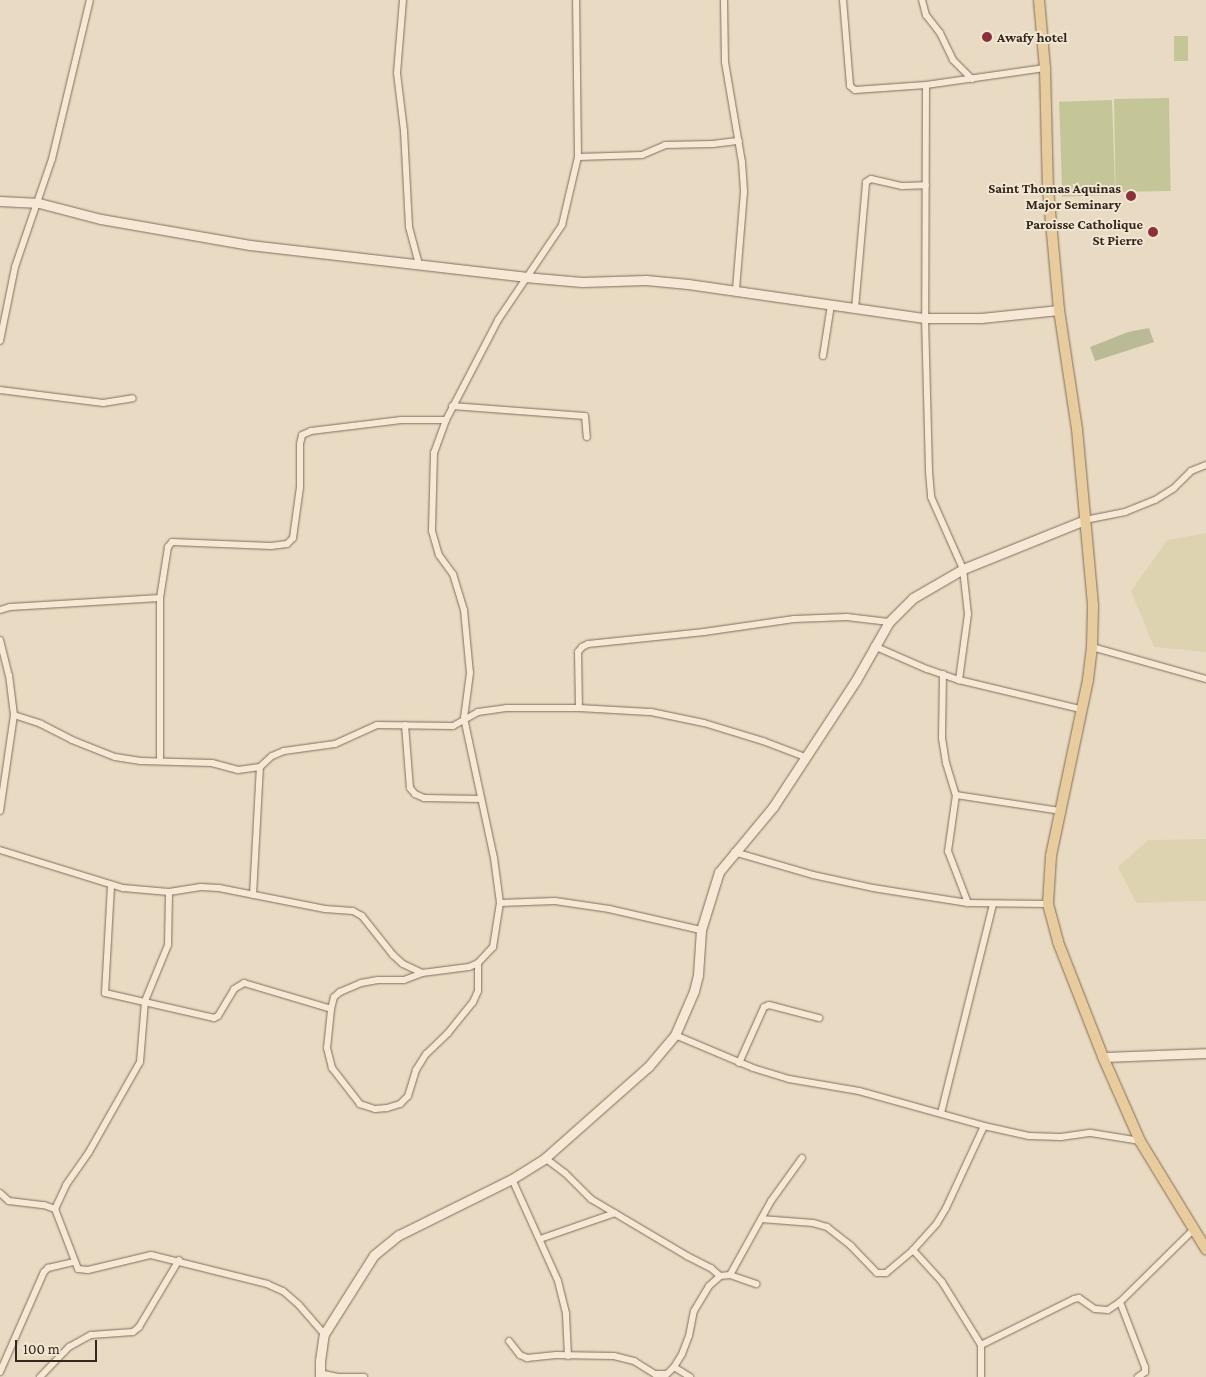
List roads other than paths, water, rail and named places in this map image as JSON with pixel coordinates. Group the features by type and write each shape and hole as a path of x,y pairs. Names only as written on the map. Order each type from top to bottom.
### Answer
{"main road":[{"path":"1039,0 1045,68 1048,189 1059,310 1077,430 1093,606 1092,647 1088,680 1080,709 1051,856 1048,904 1058,942 1103,1057 1140,1141 1206,1249"}],"street":[{"path":"0,341 15,267 52,159 90,0"},
{"path":"403,0 397,73 404,131 409,227 419,264"},
{"path":"478,963 478,991 473,1002 448,1033 426,1054 416,1070 408,1096 400,1104 376,1109 360,1104 351,1095 332,1068 327,1048 330,1009 334,997 347,988 378,980 410,979 422,973 469,967 478,963 493,947 500,903 494,858 464,718 470,673 464,610 452,574 439,555 432,531 434,453 452,406 498,320 525,277 545,252 562,225 578,157 576,0"},
{"path":"724,0 725,62 739,141 744,192 736,290"},
{"path":"843,0 852,88 926,85 1045,68"},
{"path":"922,0 926,15 940,33 953,60 972,79"},
{"path":"926,85 925,318 931,498 963,569 968,614 959,680"},
{"path":"578,157 642,156 665,145 713,144 739,141"},
{"path":"855,309 866,182 871,179 902,186 926,185"},
{"path":"0,201 38,203 101,219 250,245 525,277 582,282 646,280 736,290 925,318 981,318 1059,310"},
{"path":"823,356 831,305"},
{"path":"0,390 103,403 133,398"},
{"path":"452,406 585,416 587,437"},
{"path":"160,761 160,598 168,547 172,542 271,546 287,544 294,538 300,487 300,444 302,435 311,431 401,420 446,420"},
{"path":"364,1377 320,1375 324,1334 363,1270 374,1255 385,1245 459,1204 512,1179 546,1158 648,1067 675,1035 698,975 701,930 719,872 772,807 856,680 888,622 913,598 963,569 1085,520 1125,512 1155,500 1174,488 1191,471 1206,465"},
{"path":"0,610 10,607 160,598"},
{"path":"579,708 578,652 588,644 704,632 794,619 847,617 888,622"},
{"path":"0,640 9,675 14,715 0,812"},
{"path":"874,646 959,680 1080,709"},
{"path":"1092,647 1206,678"},
{"path":"943,674 942,738 946,762 956,795 948,851 968,903"},
{"path":"0,676 9,675"},
{"path":"14,715 42,724 72,740 115,757 129,760 212,763 248,771 260,767 272,756 284,751 334,744 377,725 453,726 464,718 487,709 579,708 651,712 704,723 763,741 805,757"},
{"path":"405,725 410,788 415,794 424,798 482,799"},
{"path":"253,894 260,767"},
{"path":"956,795 1060,811"},
{"path":"0,850 90,876 111,886 169,892 210,887 325,908 353,911 362,916 398,960 422,973"},
{"path":"734,852 813,875 968,903 1048,904"},
{"path":"111,886 103,988 105,993 214,1018 218,1016 234,989 244,983 330,1009"},
{"path":"169,892 168,944 145,1001 140,1062 89,1152 66,1185 55,1209 74,1262 82,1270 151,1255 179,1260 267,1284 283,1291 300,1305 324,1334"},
{"path":"500,903 555,901 609,909 701,930"},
{"path":"941,1113 993,904"},
{"path":"739,1063 764,1007 769,1005 819,1018"},
{"path":"675,1035 739,1063 789,1080 859,1091 984,1126 1029,1136 1061,1138 1091,1133 1140,1141"},
{"path":"1103,1057 1206,1053"},
{"path":"761,1219 813,1223 826,1227 851,1246 877,1273 882,1274 913,1250 946,1208 984,1126"},
{"path":"546,1158 565,1173 591,1199 687,1256 711,1268 720,1276"},
{"path":"730,1275 761,1219 802,1158"},
{"path":"512,1179 540,1239 560,1289 566,1314 568,1356"},
{"path":"0,1193 9,1201 44,1204 55,1209"},
{"path":"540,1239 615,1213"},
{"path":"980,1345 1068,1300 1079,1298 1102,1311 1120,1302 1194,1230"},
{"path":"913,1250 942,1282 980,1345 980,1377"},
{"path":"40,1377 69,1347 91,1335 133,1332 139,1327 179,1260"},
{"path":"0,1372 44,1272 48,1268 74,1262"},
{"path":"509,1341 520,1354 527,1358 614,1356 634,1361 655,1374 665,1375 674,1367 689,1336 694,1311 709,1286 720,1276 730,1275 756,1284"},
{"path":"1120,1302 1145,1367 1144,1372 1138,1377"},
{"path":"674,1367 690,1377"}],"place":[{"name":"Awafy hotel","path":"987,37"},
{"name":"Saint Thomas Aquinas Major Seminary","path":"1131,196"},
{"name":"Paroisse Catholique St Pierre","path":"1153,232"}]}
